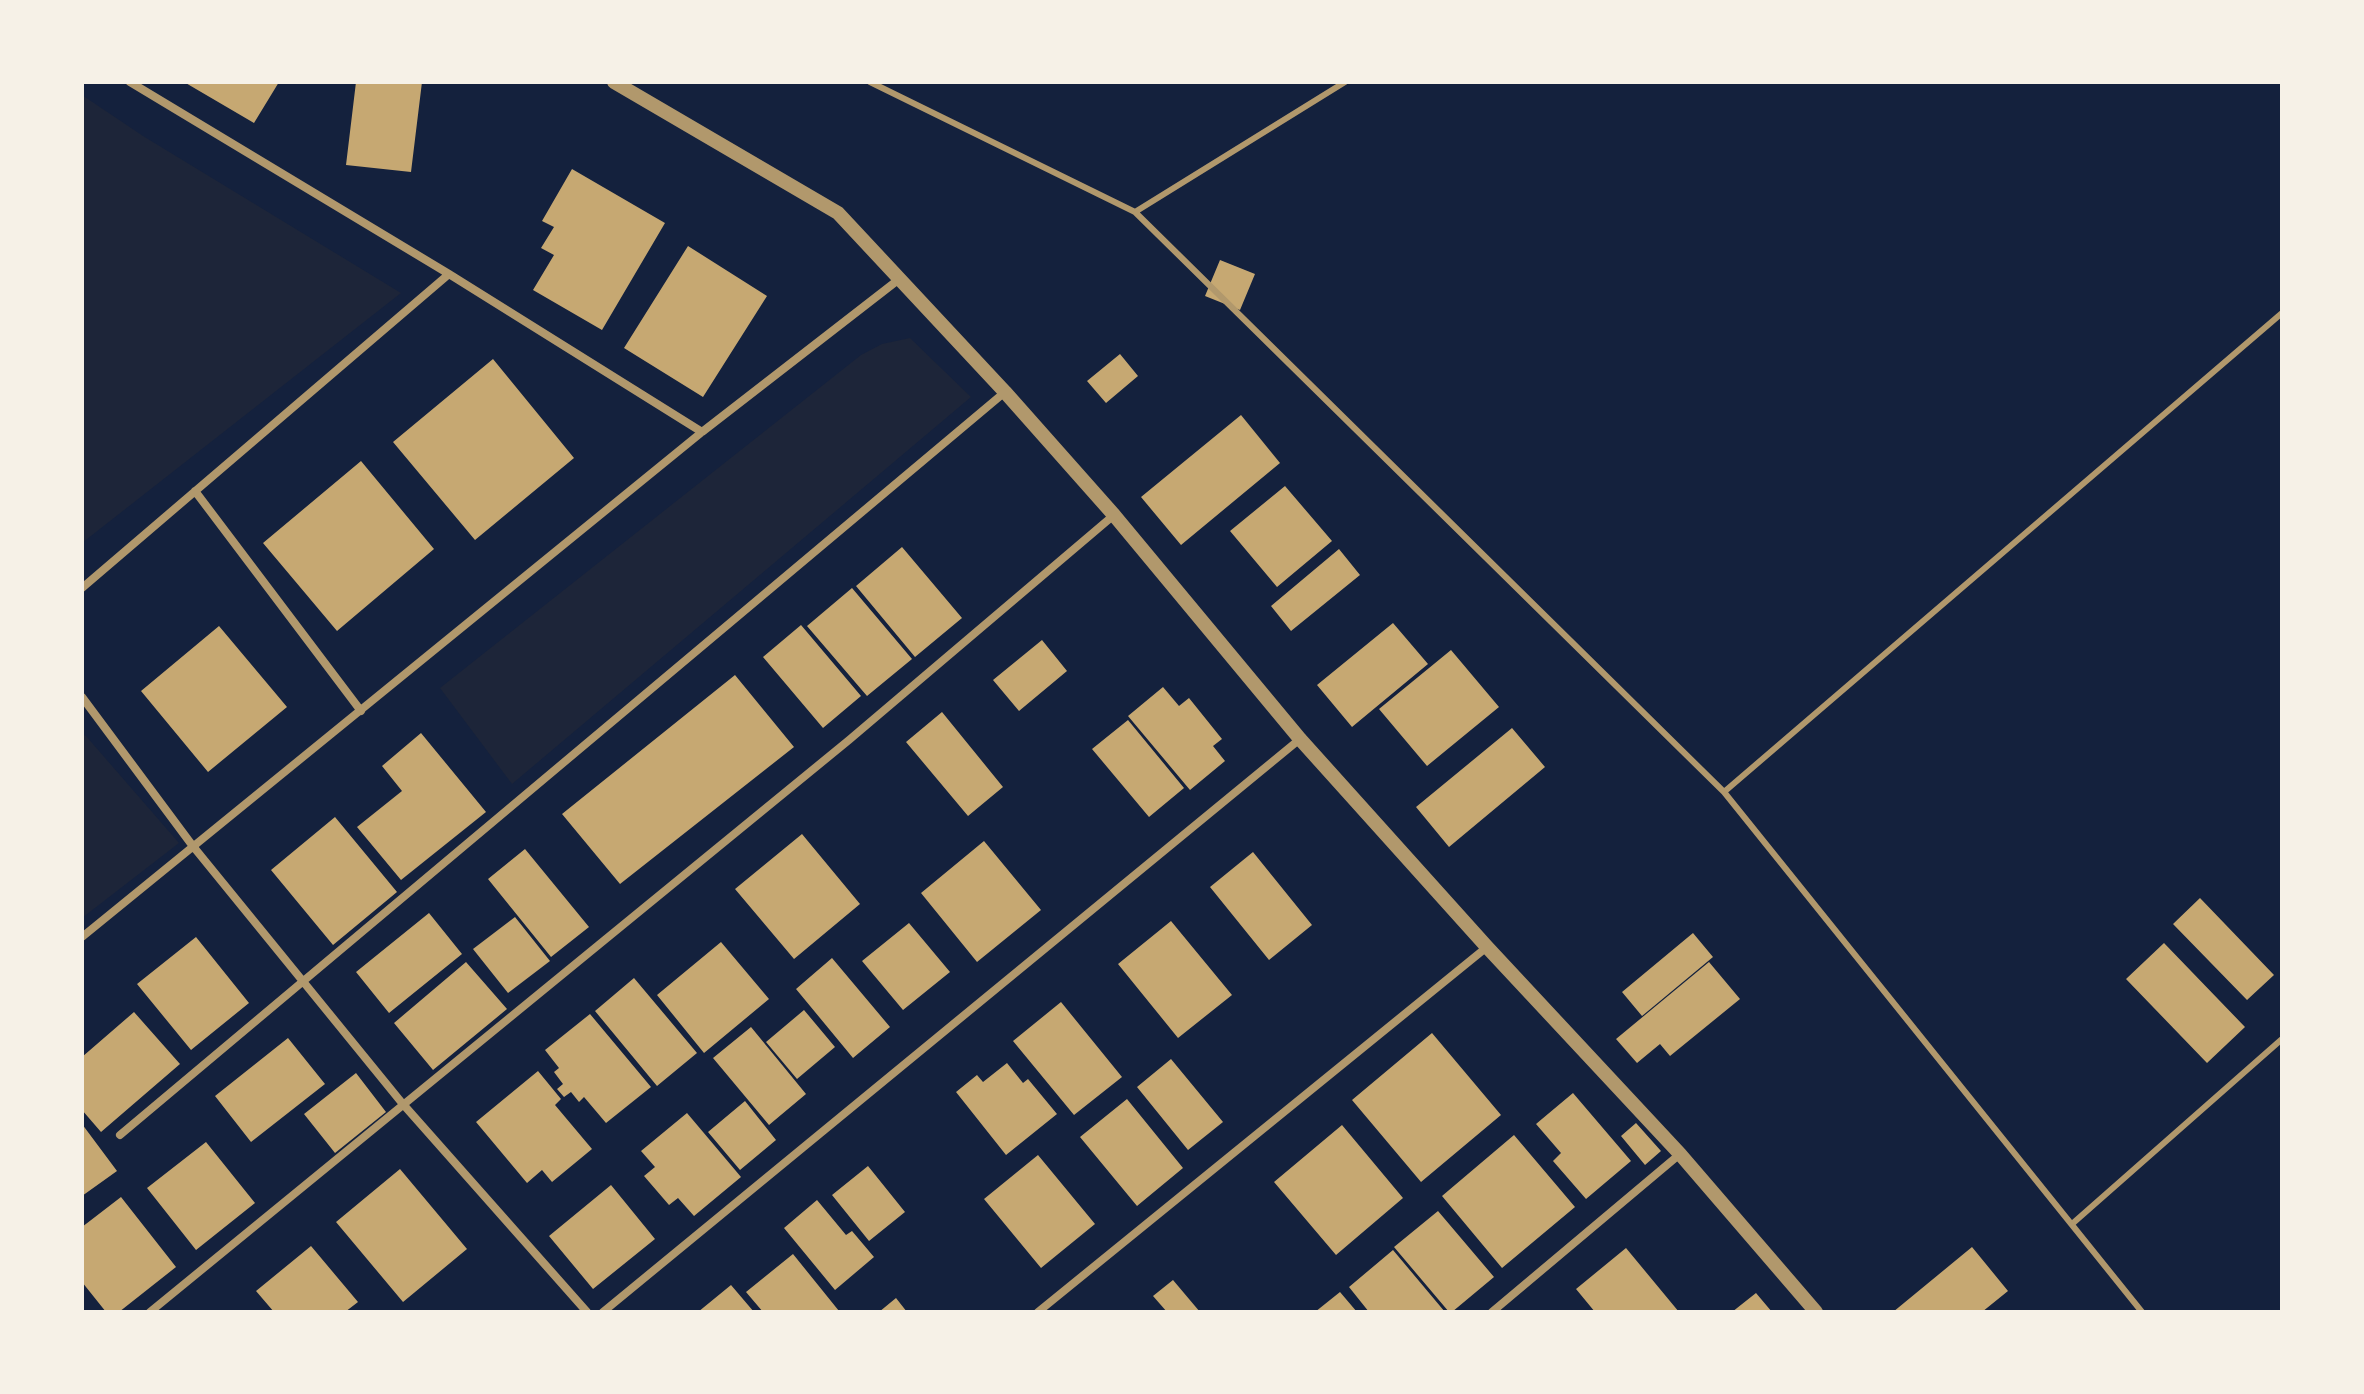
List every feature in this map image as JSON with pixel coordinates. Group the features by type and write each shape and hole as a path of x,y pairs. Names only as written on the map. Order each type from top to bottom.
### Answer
{"street":[{"path":"130,82 449,274 702,432"},
{"path":"614,82 838,213 1005,392 1114,515 1300,739 1487,947 1680,1154 1816,1312"},
{"path":"82,588 449,274"},
{"path":"82,937 702,432 898,280"},
{"path":"120,1135 1005,392"},
{"path":"195,491 361,711"},
{"path":"150,1312 849,740 1114,515"},
{"path":"82,697 192,845 402,1103 587,1312"},
{"path":"603,1312 1300,739"},
{"path":"1038,1312 1487,947"},
{"path":"1492,1312 1680,1154"}],"lane":[{"path":"870,82 1135,212 1724,792 2142,1312"},
{"path":"1135,212 1345,82"},
{"path":"1724,792 2282,313"},
{"path":"2072,1224 2282,1039"}],"shaded area":[{"path":"82,95 143,136 401,293 82,543"},
{"path":"910,338 971,397 512,784 440,688 861,355 882,344"},
{"path":"82,734 179,843 82,918"}],"building":[{"path":"184,82 279,82 254,123"},
{"path":"356,82 422,82 411,172 346,165"},
{"path":"572,169 665,223 602,330 533,290 554,255 541,248 554,227 542,221"},
{"path":"688,246 767,296 703,397 624,348"},
{"path":"1220,260 1255,274 1240,310 1205,296"},
{"path":"1120,354 1138,376 1106,403 1087,381"},
{"path":"493,359 574,458 475,540 393,442"},
{"path":"1241,415 1280,463 1181,545 1141,497"},
{"path":"361,461 434,549 337,631 263,543"},
{"path":"1285,486 1332,541 1277,587 1230,531"},
{"path":"902,547 962,618 915,657 856,586"},
{"path":"1339,549 1360,575 1291,631 1271,606"},
{"path":"852,588 912,659 867,696 807,626"},
{"path":"1393,623 1428,664 1352,727 1317,685"},
{"path":"801,625 861,696 823,728 763,657"},
{"path":"219,626 287,707 208,772 141,691"},
{"path":"1042,640 1067,671 1019,711 993,680"},
{"path":"1451,650 1499,707 1427,766 1379,709"},
{"path":"735,675 794,747 620,884 562,814"},
{"path":"1163,687 1179,706 1189,698 1222,739 1213,746 1225,761 1190,790 1128,716"},
{"path":"942,712 1003,787 968,816 906,742"},
{"path":"1128,720 1184,788 1149,817 1092,749"},
{"path":"1512,728 1545,767 1449,847 1416,807"},
{"path":"421,733 486,812 401,880 357,827 402,791 382,766"},
{"path":"335,817 397,892 333,945 271,870"},
{"path":"802,834 860,904 794,959 735,889"},
{"path":"984,841 1041,910 977,962 921,893"},
{"path":"525,849 589,927 551,957 488,879"},
{"path":"1253,852 1312,925 1269,960 1210,887"},
{"path":"2200,898 2274,975 2247,1000 2173,924"},
{"path":"429,913 462,954 389,1013 356,972"},
{"path":"515,917 550,961 508,993 473,949"},
{"path":"1171,921 1232,995 1178,1038 1118,964"},
{"path":"909,923 950,972 903,1010 862,961"},
{"path":"1693,933 1713,957 1642,1016 1622,992"},
{"path":"196,937 249,1003 191,1050 137,984"},
{"path":"721,942 769,999 704,1053 657,995"},
{"path":"2164,943 2245,1027 2207,1063 2126,979"},
{"path":"832,958 890,1027 853,1058 796,989"},
{"path":"466,962 507,1009 433,1070 394,1023"},
{"path":"1709,962 1740,999 1670,1056 1660,1044 1637,1063 1616,1039"},
{"path":"634,978 697,1053 657,1086 595,1011"},
{"path":"1061,1002 1122,1077 1074,1115 1013,1041"},
{"path":"804,1010 835,1047 797,1079 766,1042"},
{"path":"134,1012 180,1064 101,1132 82,1110 82,1057"},
{"path":"590,1014 651,1087 606,1123 584,1097 579,1102 571,1092 564,1097 557,1089 563,1084 554,1072 559,1068 545,1050"},
{"path":"751,1027 806,1094 769,1125 713,1058"},
{"path":"1432,1033 1501,1115 1421,1182 1352,1100"},
{"path":"288,1038 325,1084 251,1142 215,1096"},
{"path":"1171,1059 1223,1122 1188,1150 1137,1087"},
{"path":"1007,1063 1023,1083 1028,1079 1057,1114 1006,1155 956,1092 977,1075 983,1082"},
{"path":"538,1071 561,1099 555,1105 592,1149 552,1182 542,1170 527,1183 476,1122"},
{"path":"356,1073 386,1112 335,1153 304,1114"},
{"path":"1573,1093 1631,1161 1586,1199 1553,1161 1561,1153 1536,1124"},
{"path":"1127,1099 1183,1168 1137,1206 1080,1137"},
{"path":"745,1101 776,1140 740,1170 708,1132"},
{"path":"687,1113 741,1177 694,1216 678,1198 669,1205 644,1176 655,1167 641,1151"},
{"path":"1636,1123 1661,1151 1645,1165 1621,1136"},
{"path":"82,1124 117,1171 82,1196"},
{"path":"1342,1125 1403,1198 1336,1255 1274,1182"},
{"path":"1514,1135 1575,1207 1502,1268 1442,1196"},
{"path":"206,1142 255,1203 196,1250 147,1188"},
{"path":"1038,1155 1095,1224 1041,1268 984,1199"},
{"path":"868,1166 905,1212 869,1241 832,1195"},
{"path":"400,1169 467,1249 403,1302 336,1222"},
{"path":"611,1185 655,1239 593,1289 549,1236"},
{"path":"121,1197 176,1267 119,1312 106,1312 82,1282 82,1227"},
{"path":"817,1200 846,1235 852,1231 874,1257 835,1290 784,1228"},
{"path":"1438,1211 1494,1277 1452,1312 1394,1247"},
{"path":"311,1246 358,1302 345,1312 274,1312 256,1291"},
{"path":"1972,1247 2008,1291 1982,1312 1893,1312"},
{"path":"1626,1248 1679,1312 1595,1312 1576,1289"},
{"path":"1393,1250 1445,1312 1369,1312 1349,1287"},
{"path":"793,1254 838,1312 763,1312 746,1292"},
{"path":"1173,1280 1200,1312 1167,1312 1153,1296"},
{"path":"731,1285 754,1312 698,1312"},
{"path":"1340,1292 1357,1312 1315,1312"},
{"path":"1756,1293 1772,1312 1732,1312"},
{"path":"896,1298 907,1312 879,1312"}]}
